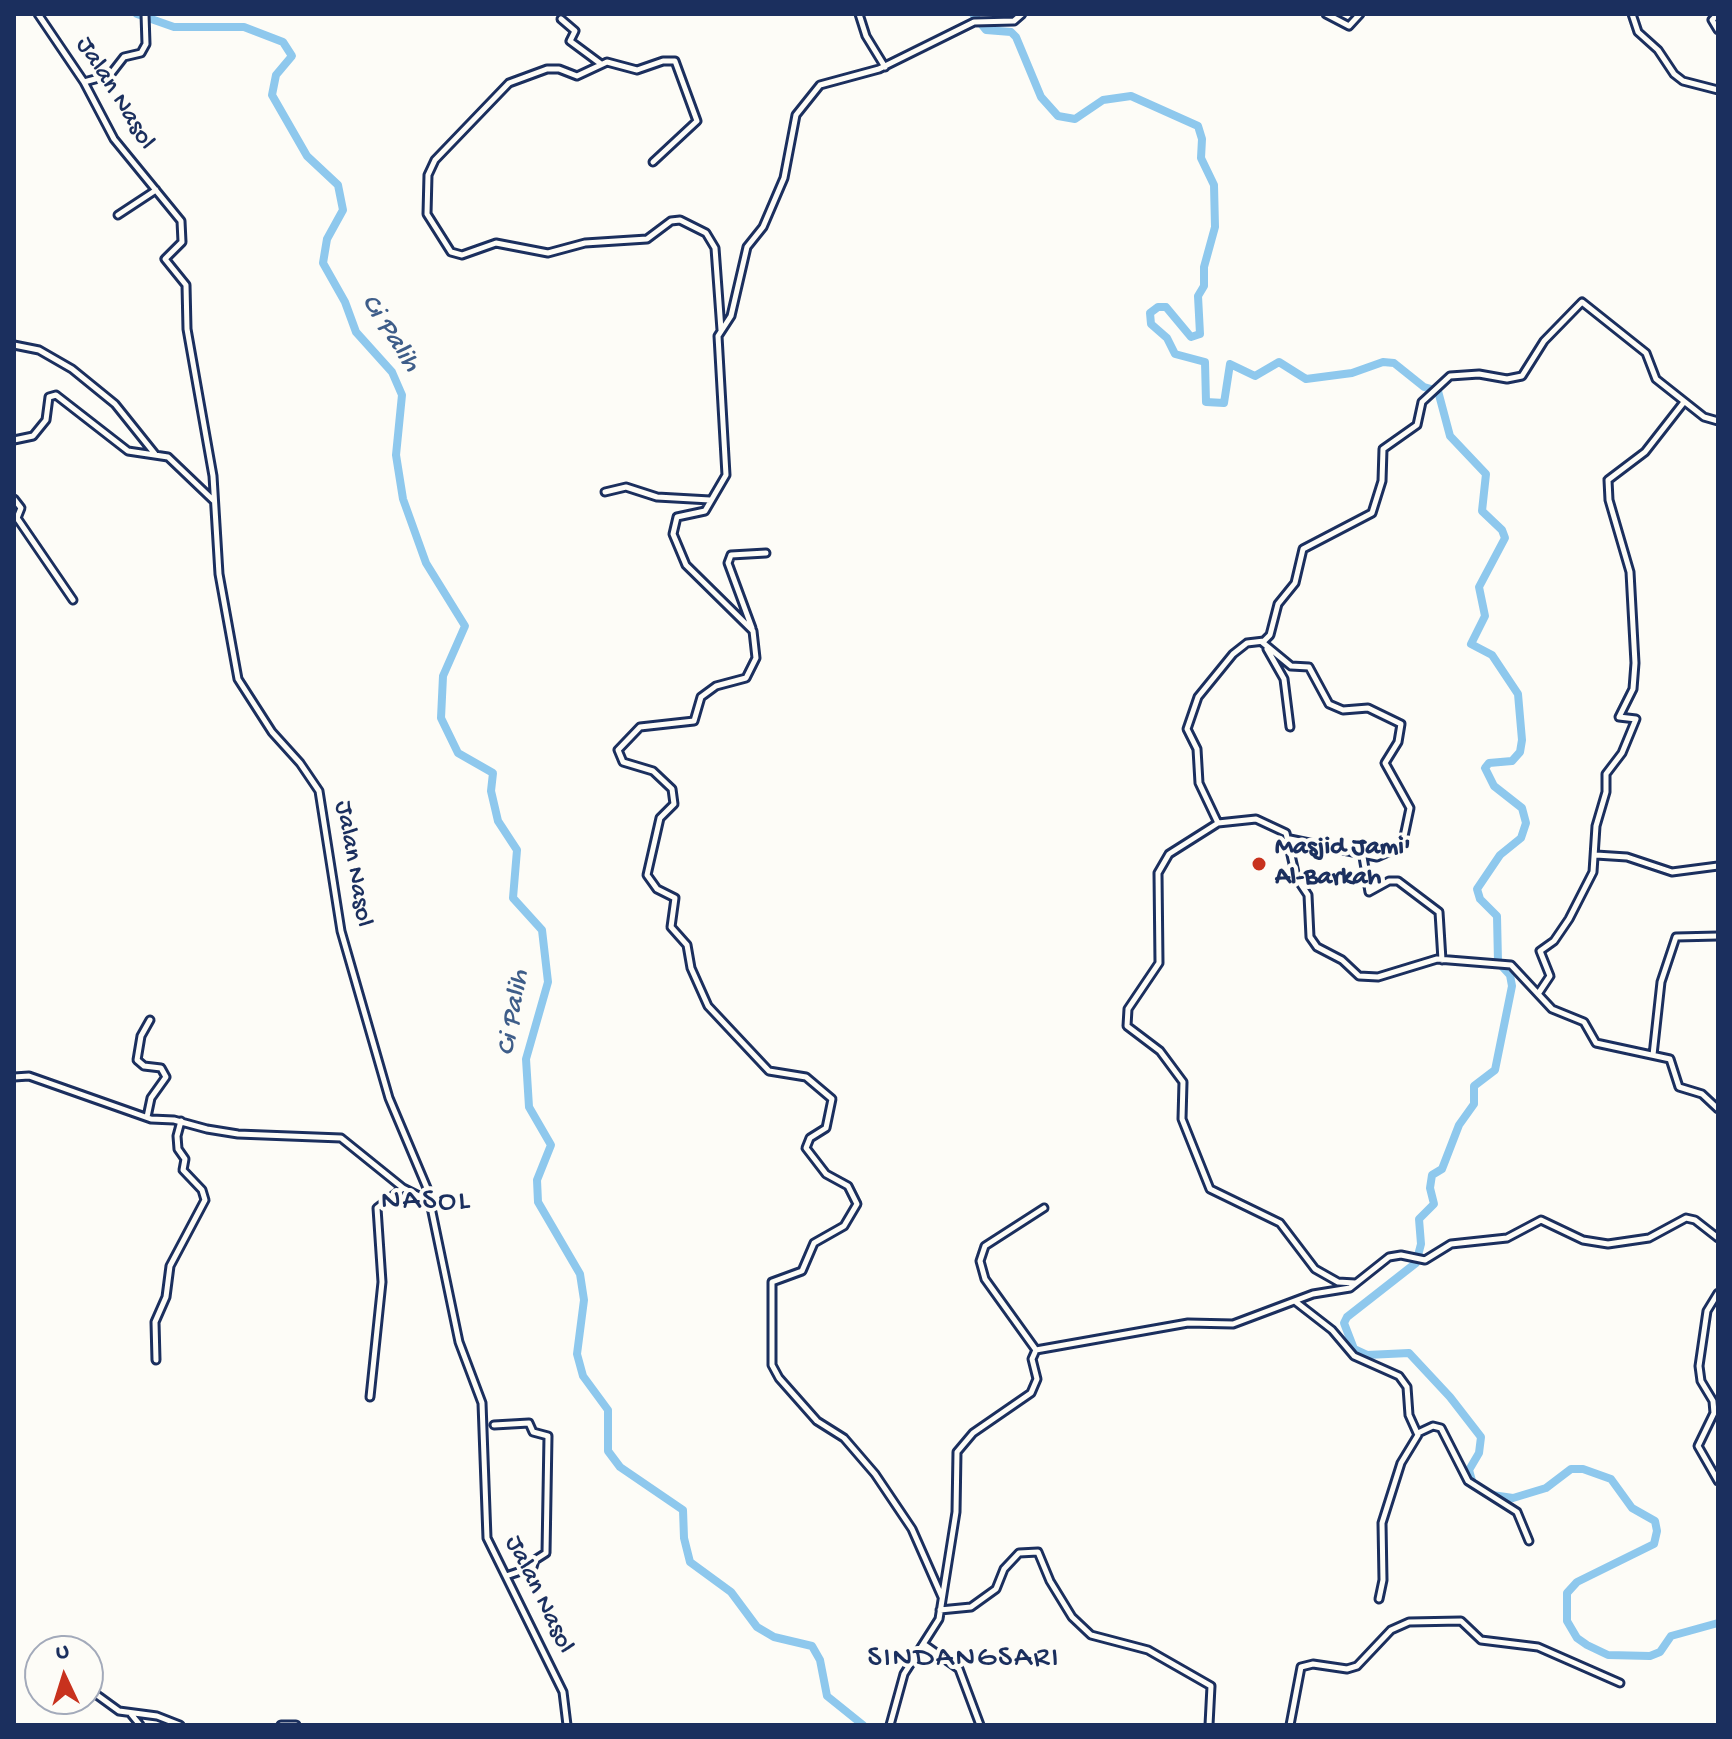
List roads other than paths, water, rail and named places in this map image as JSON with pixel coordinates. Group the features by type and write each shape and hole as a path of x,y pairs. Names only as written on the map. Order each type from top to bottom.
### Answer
{"street":[{"name":"Jalan Nasol","path":"38,14 84,82 114,139 181,221 184,234 180,248 165,259 186,285 187,329 206,430 219,574 238,679 272,732 300,763 319,791 341,931 389,1098 430,1201 459,1342 482,1403 484,1526 563,1692 567,1725"},
{"path":"84,82 110,75 124,57 141,53 146,44 145,14"},
{"path":"859,14 865,32 885,67"},
{"path":"752,629 689,568 673,539 677,517 701,514 724,480 726,468 718,342 731,316 747,247 763,227 784,178 796,115 820,85 885,67 976,21 1014,21 1022,14"},
{"path":"1326,14 1349,26 1360,14"},
{"path":"1632,14 1638,32 1658,50 1683,81 1718,90"},
{"path":"1718,14 1712,20 1718,30"},
{"path":"561,19 575,31 570,41 601,64"},
{"path":"653,162 696,123 680,67 672,60 637,70 612,62 577,76 564,70 547,69 509,83 432,166 428,175 429,218 451,252 462,255 496,243 548,253 585,243 647,239 671,221 680,220 706,233 715,248 721,331"},
{"path":"118,215 156,190"},
{"path":"1218,823 1197,774 1197,748 1187,727 1199,695 1233,654 1247,643 1262,642 1271,633 1278,604 1295,583 1303,549 1372,513 1382,481 1383,449 1417,425 1421,404 1455,374 1507,379 1522,376 1544,341 1582,302 1646,353 1655,377 1704,417 1718,421"},
{"path":"14,345 39,350 72,369 115,404 156,455"},
{"path":"14,440 29,438 44,423 48,399 54,395 67,401 128,451 168,457 214,501"},
{"path":"1538,994 1547,986 1550,976 1540,951 1554,941 1592,875 1596,855 1596,824 1606,792 1607,771 1622,753 1636,719 1619,717 1633,689 1635,663 1630,572 1609,500 1608,480 1645,452 1684,402"},
{"path":"605,492 626,487 657,497 711,500"},
{"path":"14,499 21,508 18,519 73,600"},
{"path":"766,553 731,555 728,563 752,629 756,658 746,678 716,686 701,697 691,722 638,728 622,742 618,754 626,764 653,771 672,789 673,807 660,818 647,875 657,889 675,898 671,927 687,945 690,964 708,1006 769,1071 806,1077 832,1099 826,1128 810,1138 806,1148 826,1174 848,1186 857,1204 844,1226 814,1243 802,1271 772,1282 772,1365 817,1421 844,1438 875,1474 912,1529 942,1597"},
{"path":"1262,642 1283,678 1290,727"},
{"path":"1262,642 1291,666 1308,666 1329,704 1343,710 1368,708 1401,723 1398,742 1385,763 1410,808 1404,843 1379,857 1362,851 1335,851 1290,839"},
{"path":"1355,1283 1338,1282 1315,1269 1280,1223 1235,1204 1208,1188 1181,1115 1183,1082 1160,1051 1127,1026 1128,1009 1159,963 1158,873 1169,854 1218,823 1256,819 1285,833 1290,839 1296,877 1308,895 1309,934 1317,947 1342,960 1361,977 1378,977 1426,961 1513,966 1553,1011 1584,1022 1598,1045 1672,1060 1679,1087 1702,1094 1718,1109"},
{"path":"1362,851 1369,892 1389,881 1398,881 1439,912 1442,960"},
{"path":"1596,855 1622,856 1674,872 1718,866"},
{"path":"1653,1055 1661,982 1676,937 1718,936"},
{"path":"147,1117 151,1098 166,1077 161,1068 144,1066 137,1060 141,1036 150,1020"},
{"path":"14,1077 29,1076 147,1117 238,1134 341,1138 403,1188 430,1201"},
{"path":"156,1360 155,1322 166,1297 170,1266 206,1198 184,1172 185,1159 178,1149 177,1136 181,1121"},
{"path":"370,1397 382,1282 377,1207 403,1188"},
{"path":"1036,1350 985,1279 980,1261 985,1246 1044,1208"},
{"path":"1036,1350 1188,1323 1233,1324 1313,1294 1347,1289 1389,1257 1421,1261 1451,1244 1507,1238 1541,1220 1583,1240 1608,1244 1649,1238 1686,1218 1695,1220 1718,1238"},
{"path":"1718,1293 1707,1311 1699,1366 1704,1385 1713,1401 1714,1413 1698,1446 1718,1481"},
{"path":"1296,1302 1335,1333 1354,1356 1403,1379 1409,1415 1418,1433"},
{"path":"890,1725 904,1674 925,1645 940,1610 956,1512 957,1452 973,1433 1031,1393 1037,1379 1032,1359 1036,1350"},
{"path":"1699,1396 1704,1385"},
{"path":"494,1425 529,1423 533,1432 548,1436 546,1553 535,1560 533,1567 506,1576"},
{"path":"1379,1599 1383,1580 1383,1519 1401,1463 1418,1433 1438,1426 1468,1481 1517,1512 1529,1541"},
{"path":"940,1610 961,1611 971,1607 996,1589 1006,1566 1019,1553 1038,1552 1050,1581 1070,1614 1091,1635 1148,1650 1211,1686 1209,1725"},
{"path":"1290,1725 1301,1667 1313,1664 1347,1669 1357,1666 1391,1630 1409,1622 1461,1621 1481,1640 1538,1647 1620,1683"},
{"path":"925,1645 959,1669 980,1725"},
{"path":"104,1700 114,1708 157,1716 180,1725"},
{"path":"130,1713 140,1725"},
{"path":"281,1725 296,1725"}],"waterway":[{"name":"Ci Palih","path":"137,14 174,27 244,27 283,42 292,56 276,75 272,95 307,156 338,185 343,210 327,239 323,263 345,302 356,332 392,372 402,395 396,455 403,499 426,563 465,626 443,676 441,718 458,753 493,773 491,791 498,821 517,850 513,898 542,930 548,982 526,1059 529,1107 551,1145 537,1180 538,1202 580,1274 584,1300 577,1354 583,1376 608,1410 608,1451 620,1467 683,1510 684,1538 690,1562 731,1592 757,1627 774,1637 812,1646 820,1660 827,1696 863,1725"},
{"path":"973,14 986,30 1011,32 1016,37 1041,97 1058,116 1075,119 1103,100 1131,96 1198,126 1202,139 1201,158 1214,185 1215,227 1204,267 1204,286 1198,296 1200,334 1191,337 1166,307 1158,307 1150,313 1151,324 1167,338 1175,354 1205,362 1206,402 1224,403 1230,364 1255,376 1279,362 1306,379 1352,373 1383,362 1394,363 1424,387 1438,391 1450,436 1486,474 1482,511 1502,530 1505,538 1479,587 1485,616 1471,644 1492,655 1518,694 1522,740 1520,752 1512,761 1489,763 1485,768 1494,786 1522,808 1526,823 1521,838 1500,855 1477,889 1480,899 1497,916 1498,962 1510,975 1512,986 1495,1070 1474,1086 1474,1104 1459,1125 1442,1169 1432,1175 1430,1188 1434,1204 1419,1219 1421,1244 1416,1263 1347,1317 1344,1323 1354,1349 1367,1355 1409,1353 1450,1397 1481,1437 1479,1453 1469,1470 1473,1484"},
{"path":"1492,1495 1513,1498 1546,1488 1571,1469 1583,1469 1611,1479 1632,1508 1655,1521 1657,1531 1654,1544 1577,1582 1567,1593 1567,1621 1577,1638 1587,1645 1608,1655 1650,1656 1660,1652 1671,1636 1718,1623"}],"place":[{"name":"Masjid Jami' Al-Barkah","path":"1259,864"}],"district":[{"name":"NASOL","path":"426,1203"},
{"name":"SINDANGSARI","path":"964,1660"}]}
